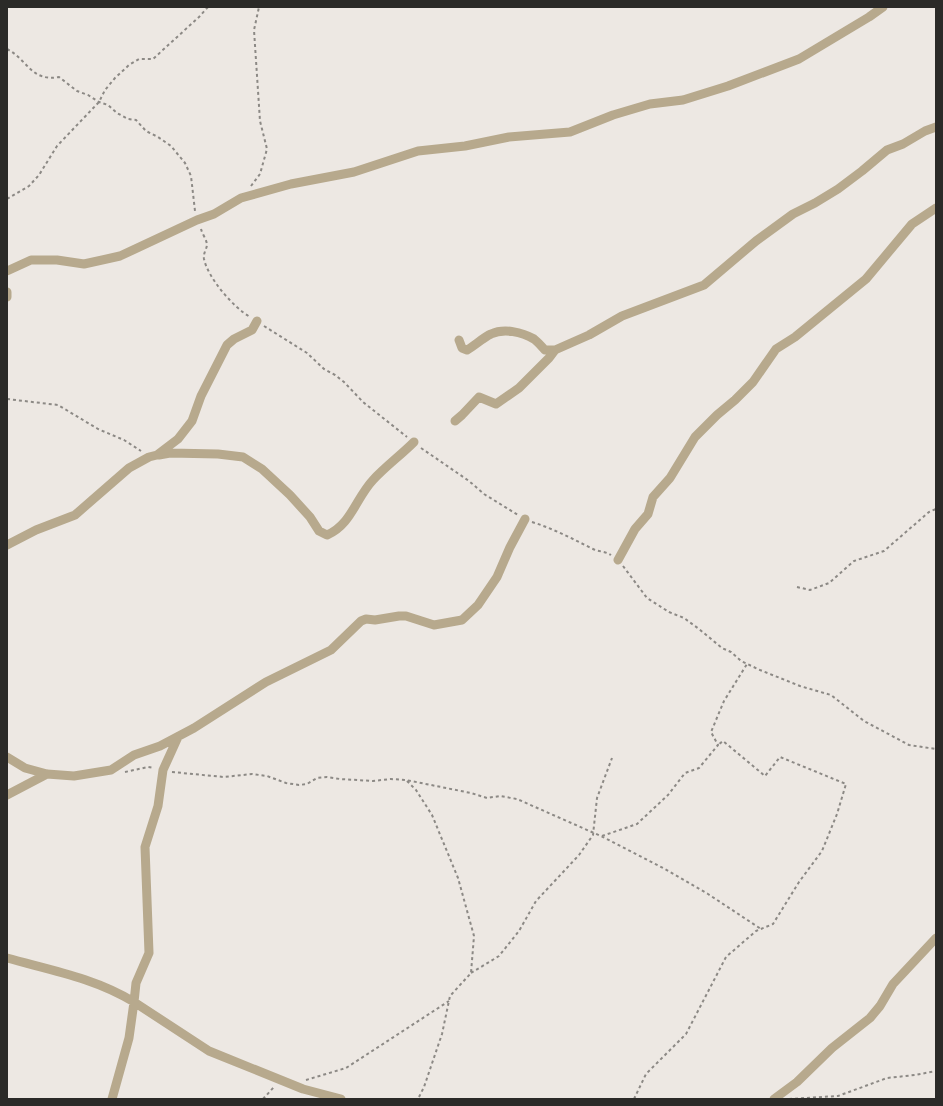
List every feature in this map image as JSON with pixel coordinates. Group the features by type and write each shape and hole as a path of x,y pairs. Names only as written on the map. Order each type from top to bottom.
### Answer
{"street":[{"path":"7,271 31,260 57,260 84,264 120,256 197,220 214,214 241,198 291,184 354,172 418,151 465,146 509,136 570,132 613,115 650,104 683,100 728,86 799,59 883,7"},
{"path":"459,340 462,348 467,350 477,345 490,334 502,331 521,333 534,340 545,350 555,350 589,335 622,316 704,285 756,241 793,214 838,189 887,150 903,144 925,131 936,127"},
{"path":"618,560 635,529 648,514 653,497 670,478 695,436 753,382 776,349 795,337 866,279 912,224 936,208"},
{"path":"7,292 7,297"},
{"path":"7,544 36,530 75,515 129,468 153,456 178,439 192,421 205,389 227,345 234,339 252,330 257,321"},
{"path":"455,420 462,415 479,397 496,404 520,388 555,350"},
{"path":"153,456 170,453 218,454 243,457 262,469 290,495 310,517 319,531 327,535 336,531 348,519 357,502 372,480 414,442"},
{"path":"7,758 25,768 47,774 74,776 110,770 134,755 160,746 178,737 266,682 331,650 361,621 366,619 375,620 406,616 434,625 462,620 478,605 497,577 525,518"},
{"path":"112,1099 128,1038 136,983 149,953 145,847 158,806 163,770 178,737"},
{"path":"7,795 47,774"},
{"path":"778,1096 797,1082 832,1048 870,1018 880,1006 893,984 936,938"},
{"path":"7,958 90,980 122,994 210,1050 289,1084 341,1099"}],"path":[{"path":"7,199 29,186 39,175 57,146 99,102 105,90 115,78 139,59 153,59 208,7"},
{"path":"241,198 260,174 267,149 260,121 254,30 259,7"},
{"path":"7,49 13,52 37,75 51,78 59,77 77,91 88,94 99,102 108,105 128,119 136,120 146,131 158,136 171,146 185,163 191,176 194,208 197,220 207,244 204,256 206,268 213,280 227,297 244,313 307,353 324,369 335,374 363,402 414,442 469,481 484,494 511,511 594,549 606,552 618,560 647,598 669,612 684,618 741,661 800,686 831,695 864,721 909,745 936,749"},
{"path":"7,399 58,405 98,429 124,440 153,456"},
{"path":"797,587 810,590 829,583 854,561 884,551 929,512 936,509"},
{"path":"718,744 711,732 724,701 747,664"},
{"path":"601,836 636,824 668,795 685,773 699,768 718,744 723,741 765,776 780,757 846,784 837,814 822,851 799,882 773,924 756,931 726,957 686,1034 646,1074 634,1099"},
{"path":"418,1099 424,1087 442,1034 450,996 471,973 499,956 519,931 536,900 579,855 593,835 597,798 612,758"},
{"path":"110,770 124,773 148,767 224,777 252,774 267,776 286,784 299,785 307,784 317,778 327,777 373,781 391,779 406,780 471,793 488,798 500,796 517,799 601,836 663,868 708,894 761,929"},
{"path":"406,780 416,790 432,815 458,878 474,936 471,973"},
{"path":"263,1099 273,1087 302,1081 346,1068 449,1001"},
{"path":"778,1096 789,1099 838,1096 887,1078 916,1075 936,1070"}]}
